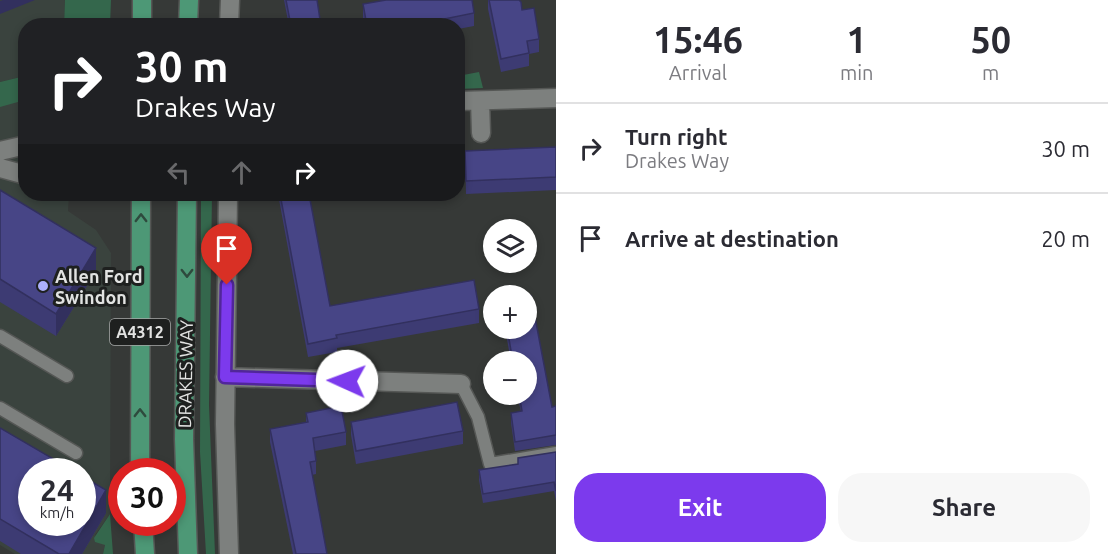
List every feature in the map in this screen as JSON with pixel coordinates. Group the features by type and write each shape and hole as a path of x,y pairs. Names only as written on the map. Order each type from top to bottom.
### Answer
{"main road":[{"path":"142,0 142,18"},
{"path":"188,18 189,0"},
{"name":"A4312","path":"140,458 141,201"},
{"name":"DRAKES WAY","path":"187,201 184,439 188,554"},
{"path":"144,536 145,554"}],"street":[{"path":"229,18 230,0"},
{"path":"465,101 556,98"},
{"path":"480,101 481,133"},
{"path":"0,151 18,147"},
{"path":"0,168 18,173"},
{"path":"228,201 225,466 229,554"},
{"path":"225,377 461,384"}],"lane":[{"path":"0,336 67,376"},
{"path":"461,384 478,417 490,464 556,453"},
{"path":"0,408 76,453"}],"shaded area":[{"path":"0,0 65,0 64,18 18,18 18,78 0,82"},
{"path":"18,100 18,201 69,201 68,211 96,230 111,253 110,458 108,458 108,517 96,534 96,458 18,458 18,536 96,536 105,545 103,554 15,554 0,545 0,106"}],"green space":[{"path":"65,0 111,0 110,18 64,18"},
{"path":"479,72 483,88 465,89 465,75"},
{"path":"18,78 18,102 0,107 0,82"},
{"path":"201,201 212,201 209,405 215,554 206,554 200,452"},
{"path":"108,517 108,536 112,536 113,554 103,554 105,545 95,542 96,535"}],"building":[{"path":"286,0 317,0 320,18 289,18"},
{"path":"386,0 472,0 474,13 449,18 366,18 363,4"},
{"path":"489,0 519,0 522,10 534,8 539,39 527,41 529,53 501,59"},
{"path":"556,147 556,177 466,181 465,151"},
{"name":"Allen Ford Swindon","path":"0,190 96,248 56,314 0,279"},
{"path":"281,201 310,201 330,306 474,280 479,309 336,335 337,338 308,344"},
{"path":"537,328 552,407 556,406 556,435 515,442 511,413 522,411 521,405 537,405 537,351 511,351 509,339 537,339"},
{"path":"457,402 463,431 356,451 351,422"},
{"path":"341,406 346,432 313,438 316,461 310,462 327,554 296,554 270,429 308,422 306,413"},
{"path":"0,428 52,458 18,458 18,530 0,519"},
{"path":"556,452 556,491 554,482 483,494 479,470 518,464 518,458"},
{"path":"96,484 106,490 96,507"},
{"path":"29,536 79,536 69,554 59,554"}],"place":[{"name":"Allen Ford Swindon","path":"43,286"}],"route":[{"path":"227,285 225,377 347,381"}]}
